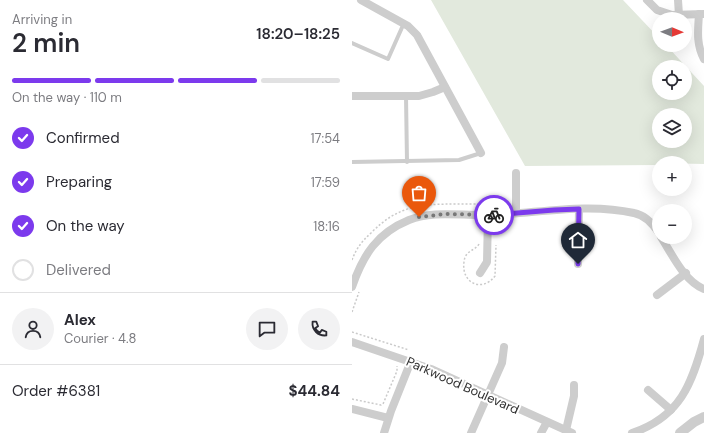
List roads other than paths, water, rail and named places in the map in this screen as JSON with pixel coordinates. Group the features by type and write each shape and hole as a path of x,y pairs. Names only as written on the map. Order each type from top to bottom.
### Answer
{"street":[{"path":"360,0 406,24 417,35 481,153"},
{"path":"647,0 657,10 663,12"},
{"path":"678,0 679,12"},
{"path":"701,14 698,40 699,50 704,59"},
{"path":"352,96 406,96 426,94 445,87"},
{"path":"516,173 516,212"},
{"path":"578,264 579,209"},
{"path":"356,288 362,263 371,247 377,240 397,226 409,220 430,215 488,215 516,212 611,209 635,213 648,220 652,225"},
{"path":"480,273 487,262 488,215"},
{"path":"665,244 679,267 692,281 704,289"},
{"path":"657,296 686,273"},
{"path":"632,433 651,425 671,410 688,387 704,340"},
{"name":"Parkwood Boulevard","path":"352,342 431,369 569,432"},
{"path":"472,433 502,362 504,347"},
{"path":"384,433 388,418 411,361"},
{"path":"569,432 574,385"},
{"path":"648,390 671,410"},
{"path":"352,409 388,418"},
{"path":"680,433 694,422 704,417"},
{"path":"541,433 547,422"}],"lane":[{"path":"352,43 388,59 406,24"},
{"path":"406,96 407,162"},
{"path":"352,162 459,160 481,153"}]}
